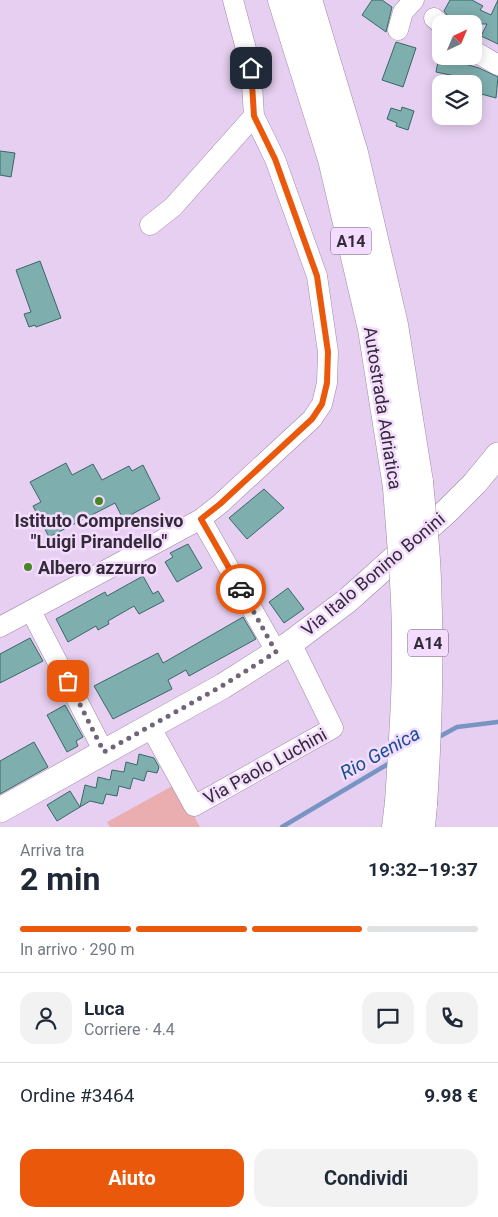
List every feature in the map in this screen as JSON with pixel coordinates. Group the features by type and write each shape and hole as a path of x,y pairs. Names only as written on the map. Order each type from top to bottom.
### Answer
{"highway":[{"name":"Autostrada Adriatica","path":"282,0 332,159 408,485 427,579 428,730 410,815"},
{"name":"Autostrada Adriatica","path":"308,0 354,153 394,325 408,485"}],"main road":[{"name":"Via Italo Bonino Bonini","path":"0,810 222,686 284,648 348,600 440,518 475,483 498,455"}],"street":[{"path":"0,627 201,519 220,504 312,419 322,404 327,383 328,352 317,276 275,159 254,116 251,68 233,0"},
{"path":"398,30 403,12 414,0"},
{"path":"482,56 498,65"},
{"path":"150,225 173,207 254,116"},
{"path":"201,519 284,648"},
{"path":"31,611 104,752"},
{"name":"Via Paolo Luchini","path":"150,726 194,806 334,728 284,648"}],"shaded area":[{"path":"176,784 200,827 110,827 107,822"}],"building":[{"path":"372,0 382,0 392,7 386,32 362,15"},
{"path":"450,0 472,0 483,6 480,10 491,15 498,0 498,44 482,36 487,24 482,24 482,15 447,15 444,11"},
{"path":"396,42 416,48 403,87 382,80"},
{"path":"437,65 468,65 479,68 498,77 496,98 482,94 482,75 450,75 436,72"},
{"path":"402,107 414,111 408,130 396,126 397,123 387,119 391,108 401,111"},
{"path":"0,151 15,153 11,177 0,175"},
{"path":"40,261 61,318 36,327 35,325 29,327 24,314 31,312 16,270"},
{"name":"Istituto Comprensivo \"Luigi Pirandello\"","path":"66,463 72,475 93,464 102,480 129,466 132,471 143,465 160,499 123,519 115,503 49,537 33,506 41,502 30,482"},
{"path":"264,489 284,508 247,539 229,518"},
{"path":"188,544 202,568 177,582 165,562 173,557 170,553"},
{"path":"143,576 153,594 158,591 164,601 139,614 134,606 108,621 109,624 98,630 96,626 68,642 56,619 105,592 107,596"},
{"path":"288,588 304,609 284,623 269,602"},
{"path":"243,617 256,639 189,676 186,670 168,680 172,689 113,719 94,686 158,653 163,663"},
{"path":"30,638 43,661 0,683 0,654"},
{"path":"65,705 83,737 76,741 78,746 67,752 47,715"},
{"path":"34,742 48,767 0,794 0,761"},
{"path":"139,754 154,758 159,767 157,773 147,771 144,781 133,778 130,789 119,786 117,796 106,794 103,804 90,801 80,807 85,785 96,788 98,777 110,780 112,770 124,772 126,762 137,765"},
{"path":"70,791 80,807 57,821 47,805"}],"waterway":[{"name":"Rio Genica","path":"437,738 457,727 498,722"},
{"name":"Rio Genica","path":"282,827 393,761"}],"way so far":[{"path":"68,681 104,752 222,686 276,652 241,589"}],"place":[{"name":"Istituto Comprensivo \"Luigi Pirandello\"","path":"99,501"},
{"name":"Albero azzurro","path":"28,567"}],"route":[{"path":"241,589 201,519 220,504 312,419 322,404 328,368 328,352 317,276 275,159 262,136 254,116 251,68"}]}
